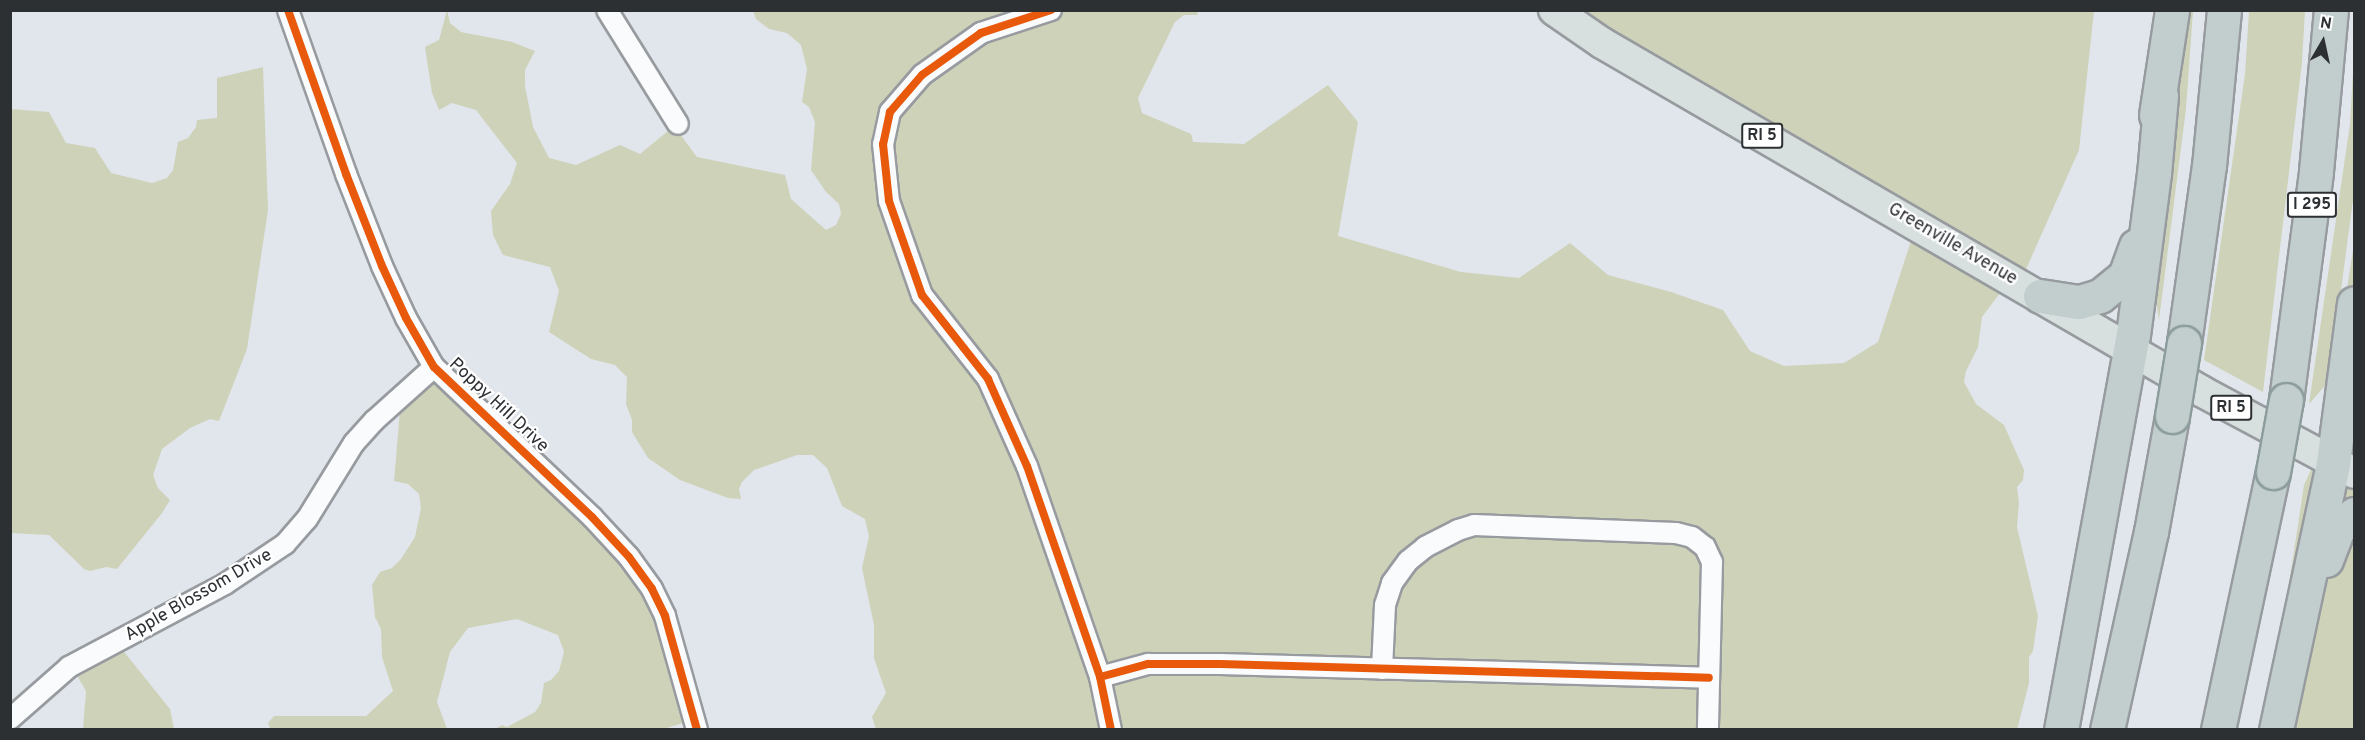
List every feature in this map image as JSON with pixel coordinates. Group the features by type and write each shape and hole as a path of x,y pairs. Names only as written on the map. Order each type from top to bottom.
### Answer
{"highway":[{"path":"2040,296 2066,302 2090,299 2109,291 2125,276 2136,246 2172,10"},
{"path":"2107,729 2151,532 2184,343 2207,176 2224,10"},
{"name":"I 295","path":"2218,729 2273,472 2286,400 2316,171 2331,10"},
{"path":"2061,729 2130,350 2154,174 2160,95"},
{"path":"2276,729 2295,646 2344,468 2355,303"},
{"path":"2295,646 2314,608 2333,538 2344,522 2355,514"}],"main road":[{"name":"Greenville Avenue","path":"1554,10 1612,49 2130,350 2344,468"}],"street":[{"name":"Poppy Hill Drive","path":"288,10 381,266 434,367 592,517 646,581 665,616 697,729"},
{"path":"607,10 678,124"},
{"path":"1051,10 981,33 922,75 890,112 883,144 889,201 922,296 988,380 1027,466 1100,677 1111,729"},
{"name":"Apple Blossom Drive","path":"10,719 69,668 225,584 285,544 307,519 354,443 375,420 434,367"},
{"path":"1382,669 1385,605 1392,583 1408,561 1425,547 1458,530 1474,525 1676,533 1692,537 1705,548 1712,561 1708,729"},
{"path":"1100,677 1149,664 1709,678"}],"green space":[{"path":"447,10 450,23 461,32 512,42 535,51 525,70 525,86 533,127 549,158 576,165 620,145 640,154 674,126 697,157 785,175 791,199 826,230 836,225 841,214 839,204 826,192 811,170 815,122 809,107 802,102 807,69 801,45 787,33 769,29 756,19 753,11 1198,11 1197,15 1184,15 1175,22 1138,98 1142,113 1191,134 1193,142 1244,144 1328,85 1358,122 1338,236 1461,272 1519,278 1570,243 1608,275 1671,292 1723,310 1750,351 1784,366 1844,363 1878,342 1912,238 1719,124 1535,11 2094,11 2079,150 2019,285 2003,289 1982,317 1978,347 1966,371 1964,382 1976,404 2004,425 2024,470 2023,480 2017,487 2019,502 2017,527 2038,616 2033,651 2029,657 2029,683 2017,730 876,729 872,717 886,693 874,658 874,625 862,568 869,536 865,519 842,506 827,468 813,455 797,455 754,470 742,482 739,489 741,499 728,498 680,480 648,458 632,432 632,420 626,404 627,377 615,365 591,359 549,332 559,291 550,267 503,255 493,235 491,211 510,184 517,163 476,110 452,103 439,110 432,93 425,47 439,40"},
{"path":"2183,11 2193,11 2186,109 2159,320 2153,277"},
{"path":"2249,11 2305,11 2302,62 2263,392 2204,360 2245,74"},
{"path":"2354,54 2354,192 2329,381 2309,404 2350,124"},
{"path":"263,67 268,210 247,349 219,421 210,419 190,428 162,449 153,475 158,488 170,500 162,513 117,569 106,567 90,571 84,569 49,535 11,533 11,109 49,112 66,143 95,148 111,173 152,183 167,178 173,170 178,142 188,138 196,127 197,120 217,118 217,78"},
{"path":"2354,244 2354,729 2267,730 2304,485 2322,446"},
{"path":"436,378 627,563 664,623 693,720 660,730 495,729 502,725 507,727 535,712 541,703 544,683 551,680 559,671 564,652 558,635 517,619 468,628 450,652 437,702 447,729 271,730 268,723 274,716 366,716 393,691 382,657 381,629 375,617 372,585 380,572 392,568 401,559 415,537 421,508 419,494 408,484 394,481 401,399"},
{"path":"117,643 170,709 174,729 83,729 86,691 71,665"}],"cycle path":[{"path":"288,10 346,174 382,266 406,318 434,367 592,517 629,557 652,589 665,616 697,730"},
{"path":"1051,10 981,33 922,75 890,112 883,144 889,201 922,295 988,379 1027,466 1100,677 1111,730"},
{"path":"1100,677 1148,664 1220,664 1709,678"}]}
